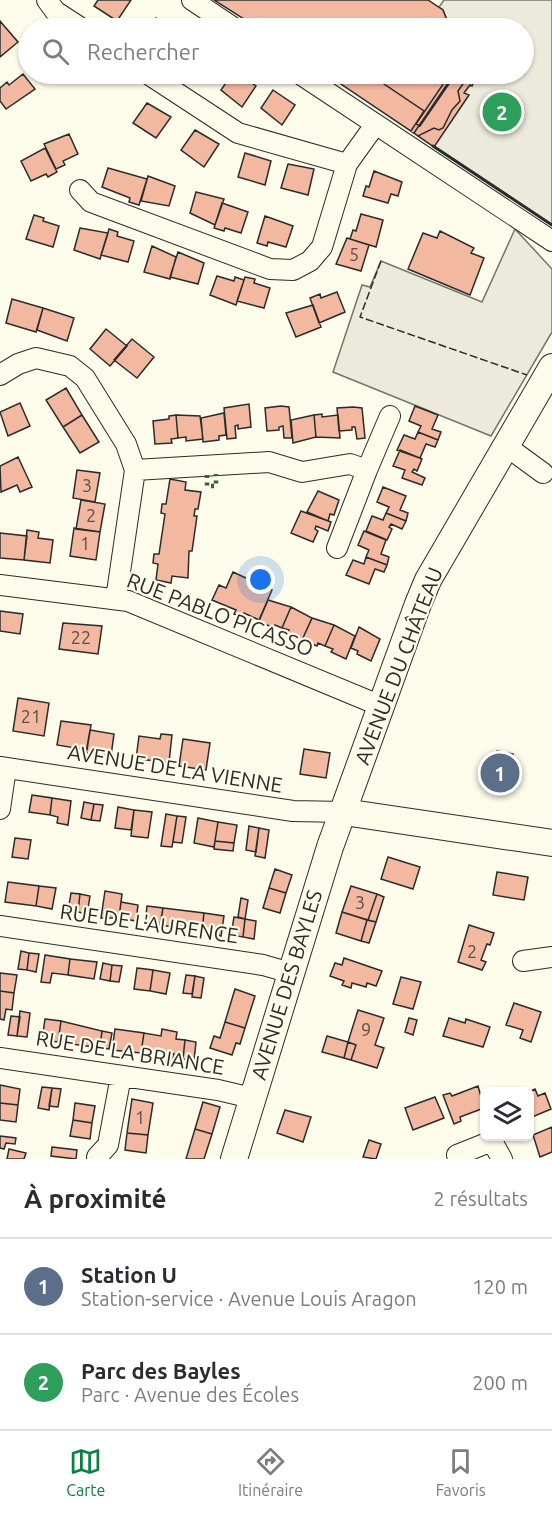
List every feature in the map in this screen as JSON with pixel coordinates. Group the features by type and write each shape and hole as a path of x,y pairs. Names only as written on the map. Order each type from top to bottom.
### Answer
{"main road":[{"name":"AVENUE DU CHÂTEAU","path":"344,812 428,580 552,367"},
{"path":"344,812 552,843"},
{"name":"AVENUE DES BAYLES","path":"234,1159 291,973 344,812"}],"street":[{"path":"47,0 55,11 66,18"},
{"path":"192,0 219,18"},
{"path":"163,84 238,133 347,164"},
{"path":"315,84 552,241"},
{"path":"80,189 91,202 270,269 293,270 310,261 322,247 347,164 375,125"},
{"path":"0,375 18,364 36,358 70,366 85,378 126,444 135,470 116,599"},
{"path":"337,549 390,416"},
{"path":"506,446 549,476"},
{"path":"135,470 268,462 302,472 350,464 367,470"},
{"name":"RUE PABLO PICASSO","path":"0,585 128,601 381,706"},
{"path":"0,809 3,767"},
{"name":"AVENUE DE LA VIENNE","path":"3,767 293,811 344,812"},
{"name":"RUE DE L'AURENCE","path":"0,926 263,965 291,973"},
{"path":"523,962 552,957"},
{"name":"RUE DE LA BRIANCE","path":"0,1058 218,1090 252,1098"},
{"path":"97,1157 108,1145 121,1076"},
{"path":"459,1159 457,1155 492,1141 502,1159"}],"shaded area":[{"path":"444,0 552,0 552,225 418,136 462,84 534,84 534,18 446,18 439,7"},
{"path":"515,229 552,269 552,332 491,436 333,372 362,285 370,287 381,261 482,302"}],"building":[{"path":"98,0 131,0 119,18 112,18 94,6"},
{"path":"214,0 428,0 443,10 446,18 242,18"},
{"path":"0,21 18,42 0,57"},
{"path":"18,78 18,84 31,84 35,89 6,109 0,101 0,88 7,82 9,85"},
{"path":"225,84 253,84 256,86 242,107 221,90"},
{"path":"341,84 463,84 458,91 460,101 452,110 443,128 439,130 434,128 418,136"},
{"path":"341,84 384,84 424,111 411,131"},
{"path":"443,84 449,84 420,126 416,124"},
{"path":"447,84 473,84 464,93 469,95 434,147 414,133"},
{"path":"273,90 295,105 282,125 261,108"},
{"path":"147,103 171,117 156,138 133,123"},
{"path":"195,130 219,144 204,167 181,150"},
{"path":"69,134 78,154 63,161 65,165 56,169 44,144"},
{"path":"45,148 57,172 31,181 21,161"},
{"path":"245,153 271,161 265,185 238,177"},
{"path":"288,164 314,169 308,195 281,188"},
{"path":"108,168 147,179 139,205 129,202 130,198 102,187"},
{"path":"374,171 402,182 398,196 391,194 388,203 363,196 366,186 369,187"},
{"path":"148,176 175,186 169,206 141,201"},
{"path":"196,192 224,199 215,225 190,213"},
{"path":"222,203 248,212 241,233 225,228 224,231 214,228"},
{"path":"361,214 383,220 376,247 350,239 353,230 356,231"},
{"path":"34,215 44,218 43,221 59,226 53,247 26,239"},
{"path":"265,216 293,226 286,247 268,242 267,246 257,243"},
{"path":"80,228 108,233 100,259 74,250"},
{"path":"109,229 118,232 117,236 134,241 128,262 101,255"},
{"path":"440,231 474,248 471,253 484,258 470,295 408,269 423,233 437,238"},
{"path":"347,238 369,245 361,271 336,264"},
{"path":"152,246 176,257 170,279 144,272"},
{"path":"178,252 204,263 198,284 170,277"},
{"path":"217,276 234,281 235,277 244,280 236,305 210,295"},
{"path":"245,277 255,279 254,283 270,288 264,308 237,301"},
{"path":"337,292 345,312 319,323 310,298 320,294 321,298"},
{"path":"12,299 43,308 36,332 6,323"},
{"path":"313,305 321,327 296,337 286,313"},
{"path":"43,308 74,318 67,341 37,330"},
{"path":"106,329 127,346 110,366 90,349"},
{"path":"132,339 154,357 137,378 114,360"},
{"path":"66,388 82,415 63,427 46,400"},
{"path":"20,403 30,426 8,436 0,412"},
{"path":"249,404 251,427 238,429 238,425 235,426 236,438 227,439 224,408"},
{"path":"415,406 438,415 432,429 441,432 438,440 418,432 421,426 409,421"},
{"path":"289,407 292,438 284,438 283,426 279,427 279,430 267,431 265,408"},
{"path":"337,408 362,408 365,438 357,439 355,427 352,427 352,430 339,431"},
{"path":"224,413 226,435 219,436 219,440 203,442 201,418"},
{"path":"322,414 322,417 338,415 340,438 316,437 314,415"},
{"path":"82,415 99,442 80,453 63,427"},
{"path":"176,415 178,438 171,439 172,443 155,444 153,421 169,419 169,416"},
{"path":"176,415 200,416 203,439 186,441 186,437 178,438"},
{"path":"314,415 316,437 293,443 291,420"},
{"path":"418,432 438,440 435,447 426,444 420,458 397,450 404,435 415,439"},
{"path":"400,450 422,459 417,471 414,469 412,472 425,478 422,485 402,478 405,470 393,466"},
{"path":"18,457 32,487 20,492 17,485 1,492 0,466"},
{"path":"77,470 100,473 95,502 73,498"},
{"path":"170,479 186,482 185,490 201,492 198,509 195,509 194,516 197,516 192,551 189,551 188,578 172,576 171,583 156,580 158,564 153,563 154,554 159,554 165,514 161,513 162,504 166,504"},
{"path":"383,487 406,496 400,510 408,513 406,521 386,513 389,507 377,502"},
{"path":"318,491 339,500 334,515 330,514 328,521 307,512"},
{"path":"81,500 105,504 100,532 76,529"},
{"path":"301,511 331,522 328,531 316,526 315,529 318,531 313,542 291,533"},
{"path":"386,513 406,521 402,529 391,524 389,527 392,529 387,540 366,531 372,516 383,520"},
{"path":"74,528 100,532 96,560 70,556"},
{"path":"27,530 39,532 38,538 53,540 50,563 24,560"},
{"path":"364,531 386,540 381,554 389,557 387,565 366,557 369,550 358,545"},
{"path":"0,533 27,536 24,560 0,558"},
{"path":"366,557 387,565 384,572 375,569 369,584 346,575 353,560 364,564"},
{"path":"233,572 248,579 247,582 254,585 256,582 272,590 259,620 244,613 242,617 234,614 236,610 212,600 219,585 226,588"},
{"path":"268,600 291,607 282,628 275,625 273,628 259,621"},
{"path":"291,607 312,618 302,640 287,634 289,630 282,628"},
{"path":"0,611 23,614 20,634 0,631"},
{"path":"312,618 334,625 325,646 318,643 317,646 302,640"},
{"path":"63,623 102,626 98,654 59,649"},
{"path":"334,625 355,636 346,659 331,652 333,649 325,646"},
{"path":"359,627 380,639 371,661 351,648"},
{"path":"18,698 49,703 44,736 13,731"},
{"path":"61,721 91,725 87,750 57,745"},
{"path":"90,730 114,734 111,756 86,753"},
{"path":"161,734 172,735 169,762 136,759 139,736 160,739"},
{"path":"183,739 210,743 206,770 179,766"},
{"path":"304,749 330,753 326,778 300,774"},
{"path":"497,751 513,754 505,787 489,783"},
{"path":"32,795 52,798 50,815 29,812"},
{"path":"52,798 71,801 68,825 57,823 58,817 50,815"},
{"path":"84,802 94,804 91,820 81,818"},
{"path":"94,804 103,805 100,821 91,820"},
{"path":"118,807 134,810 131,830 115,828"},
{"path":"134,810 152,812 148,838 131,836"},
{"path":"166,814 177,816 172,847 161,846"},
{"path":"177,816 186,817 182,843 173,842"},
{"path":"198,818 218,822 214,847 194,843"},
{"path":"218,822 237,825 234,843 215,841"},
{"path":"249,826 259,828 256,852 246,850"},
{"path":"259,828 269,830 265,858 255,856"},
{"path":"15,838 31,840 28,859 12,857"},
{"path":"215,841 234,843 233,851 214,849"},
{"path":"388,857 420,867 413,889 381,879"},
{"path":"275,869 292,875 286,893 269,888"},
{"path":"497,872 528,877 524,900 493,895"},
{"path":"8,882 39,886 36,906 5,902"},
{"path":"39,886 56,888 52,909 36,906"},
{"path":"351,886 377,894 368,920 342,912"},
{"path":"269,888 286,893 280,913 263,908"},
{"path":"105,891 122,894 119,918 101,918"},
{"path":"71,893 80,894 78,912 68,911"},
{"path":"80,894 90,896 87,914 78,912"},
{"path":"377,894 384,897 376,922 368,920"},
{"path":"241,898 248,900 245,919 238,917"},
{"path":"121,902 138,905 136,921 119,918"},
{"path":"147,906 163,908 160,925 145,923"},
{"path":"163,908 204,913 202,931 160,925"},
{"path":"342,912 367,920 361,941 336,933"},
{"path":"204,913 224,916 221,936 202,931"},
{"path":"234,917 245,919 243,937 231,935"},
{"path":"245,919 256,921 254,939 243,937"},
{"path":"367,920 376,922 369,943 361,941"},
{"path":"469,925 494,933 481,960 486,962 482,970 458,962"},
{"path":"21,951 29,953 27,970 18,969"},
{"path":"29,953 39,954 36,972 27,970"},
{"path":"45,955 70,959 68,975 52,973 50,983 41,982"},
{"path":"344,958 382,971 376,986 367,983 366,987 352,983 351,988 342,985 344,981 330,976 335,963 342,965"},
{"path":"70,959 97,962 94,979 68,975"},
{"path":"103,963 112,965 110,981 100,979"},
{"path":"112,965 122,966 119,982 110,981"},
{"path":"137,968 153,970 150,991 134,989"},
{"path":"153,970 170,973 166,994 150,991"},
{"path":"0,973 17,975 14,993 0,991"},
{"path":"186,975 195,976 192,994 183,993"},
{"path":"195,976 204,978 201,998 192,997"},
{"path":"401,977 421,982 413,1009 393,1004"},
{"path":"235,989 255,996 245,1028 225,1022"},
{"path":"0,991 14,993 12,1010 6,1009 4,1020 0,1019"},
{"path":"514,1003 541,1012 531,1042 520,1038 523,1030 506,1025"},
{"path":"358,1010 384,1018 375,1045 384,1048 377,1068 351,1060 356,1045 348,1042"},
{"path":"20,1011 30,1013 27,1037 17,1036"},
{"path":"11,1016 20,1017 17,1036 8,1035"},
{"path":"409,1018 417,1020 413,1035 405,1032"},
{"path":"449,1018 465,1023 466,1019 490,1027 483,1047 443,1036"},
{"path":"45,1019 61,1021 58,1042 42,1040"},
{"path":"61,1021 102,1031 100,1048 58,1042"},
{"path":"225,1022 245,1028 240,1044 236,1043 232,1055 210,1048 214,1036 220,1038"},
{"path":"115,1029 144,1033 141,1053 112,1050"},
{"path":"162,1029 177,1032 176,1039 185,1040 183,1059 173,1058 174,1054 158,1052 158,1056 141,1053 144,1033 161,1036"},
{"path":"102,1031 112,1033 109,1049 100,1048"},
{"path":"327,1036 348,1042 344,1058 322,1052"},
{"path":"185,1040 196,1042 194,1061 183,1059"},
{"path":"348,1042 356,1045 351,1060 344,1058"},
{"path":"0,1085 20,1089 18,1105 0,1103"},
{"path":"478,1086 480,1110 460,1117 461,1121 454,1124 443,1095 450,1093 452,1096"},
{"path":"42,1087 52,1088 49,1110 38,1108"},
{"path":"52,1088 61,1089 58,1107 49,1106"},
{"path":"534,1090 538,1096 545,1093 551,1109 534,1116"},
{"path":"435,1097 444,1118 413,1130 405,1108"},
{"path":"132,1099 153,1103 148,1135 127,1133"},
{"path":"203,1102 220,1107 212,1134 195,1129"},
{"path":"0,1103 18,1105 16,1122 0,1120"},
{"path":"75,1103 95,1106 92,1123 73,1120"},
{"path":"285,1110 311,1117 303,1142 277,1133"},
{"path":"73,1120 92,1123 90,1139 70,1136"},
{"path":"552,1127 552,1152 540,1157 534,1135"},
{"path":"195,1129 212,1134 204,1159 186,1159"},
{"path":"127,1133 148,1135 146,1153 125,1150"},
{"path":"0,1136 16,1138 15,1144 6,1143 4,1149 0,1148"},
{"path":"369,1140 381,1144 376,1159 363,1157"},
{"path":"52,1147 77,1150 76,1159 51,1156"},
{"path":"9,1149 26,1153 24,1159 7,1159"}],"hedge":[{"path":"207,475 207,486 216,486 216,474"}],"fence":[{"path":"381,261 360,317 527,375"}],"wall":[{"path":"433,146 552,225"}],"place":[{"name":"Parc des Bayles","path":"502,112"},
{"name":"Station U","path":"500,773"}]}
